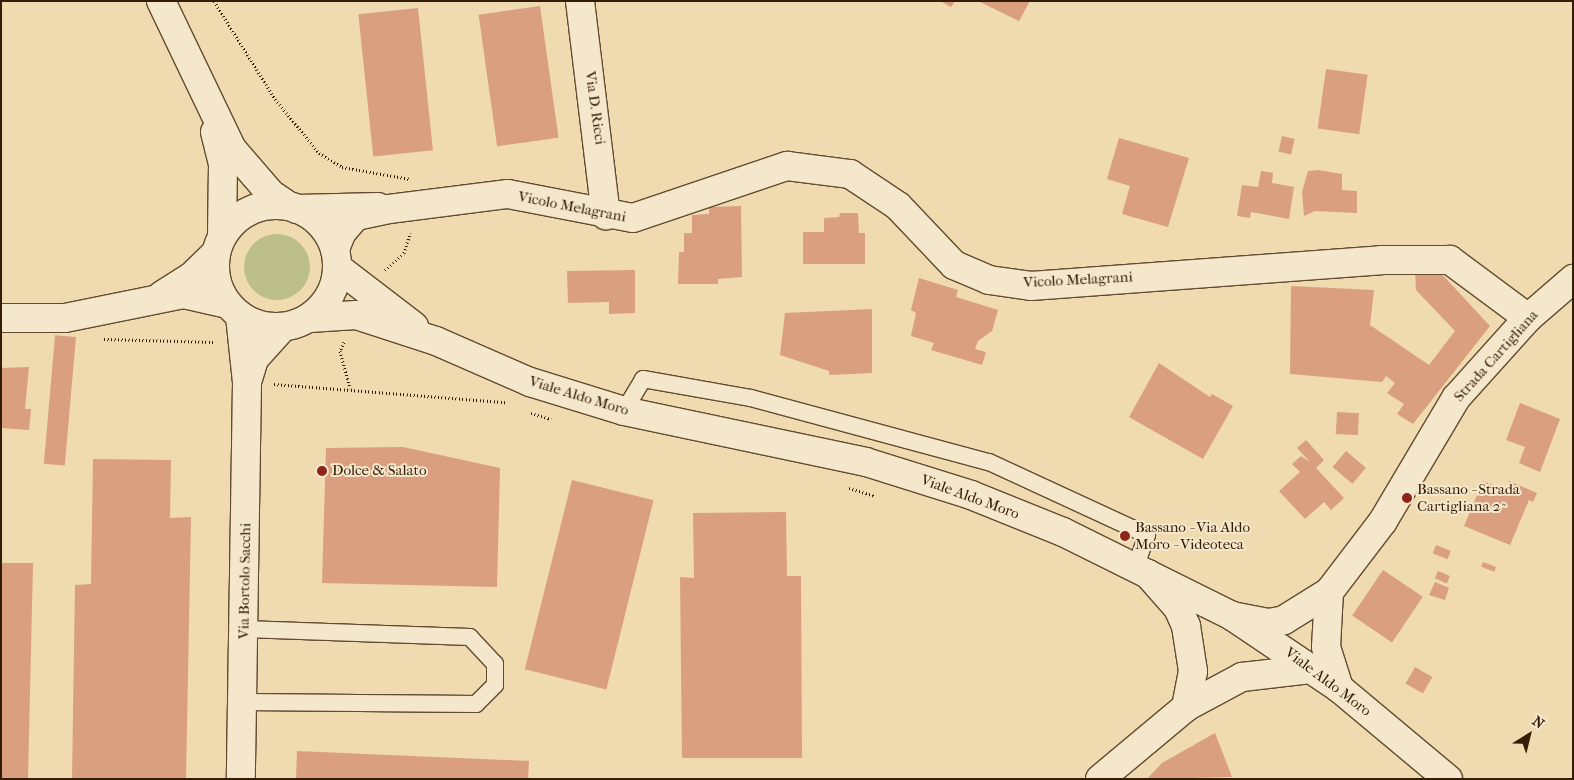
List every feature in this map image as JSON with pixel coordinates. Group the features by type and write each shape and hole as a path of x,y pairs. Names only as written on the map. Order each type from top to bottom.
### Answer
{"street":[{"name":"Viale Aldo Moro","path":"161,1 210,108 232,149 271,194 320,225 336,258 436,342"},
{"name":"Via D. Ricci","path":"580,1 606,216"},
{"name":"Viale Aldo Moro","path":"210,108 223,164 216,280 234,310 252,324 282,328 310,318 356,315 436,342 530,382 624,411 866,462 971,495 1063,532 1232,616 1339,688 1448,779"},
{"name":"Vicolo Melagrani","path":"336,258 342,232 356,216 400,208 508,194 606,216 633,218 787,166 850,174 898,206 954,265 989,280 1031,286 1381,260 1450,260 1528,318"},
{"name":"Vicolo Melagrani","path":"293,207 362,204 400,208"},
{"path":"157,298 191,277 219,245 231,224 258,207 293,207"},
{"path":"310,318 324,304 336,258"},
{"name":"Strada Cartigliana","path":"1232,616 1269,623 1284,620 1329,592 1383,521 1456,398 1528,318 1573,279"},
{"path":"1,318 65,318 157,298 202,295 234,310"},
{"name":"Via Bortolo Sacchi","path":"234,310 247,382 241,779"},
{"name":"Via Bortolo Sacchi","path":"247,382 254,358 282,328"},
{"path":"1141,571 1178,608 1186,626 1193,671 1186,707"},
{"path":"1329,592 1326,647 1339,688"},
{"path":"1100,779 1186,707 1242,678 1311,669"}],"lane":[{"path":"624,411 643,379 751,398 989,462 1147,535 1141,571"},
{"path":"242,702 476,704 495,685 495,664 470,637 244,629"}],"path":[{"path":"214,1 275,99 307,141 342,167 410,176 400,208"},
{"path":"99,339 226,342"},
{"path":"247,382 510,403"},
{"path":"524,409 555,420"},
{"path":"843,487 881,497"}],"green space":[{"path":"277,234 290,237 300,244 307,254 310,267 307,280 300,290 290,297 277,300 264,297 254,290 247,280 244,267 247,254 254,244 264,237"}],"building":[{"path":"940,1 955,1 951,7"},
{"path":"978,1 1030,1 1019,21"},
{"path":"540,6 559,138 497,146 479,15"},
{"path":"418,8 433,150 373,156 358,14"},
{"path":"1326,69 1368,75 1359,134 1318,128"},
{"path":"1282,136 1295,139 1291,155 1278,152"},
{"path":"1119,138 1189,158 1168,227 1122,214 1130,186 1107,179"},
{"path":"1318,170 1342,174 1342,190 1357,191 1357,213 1315,211 1304,216 1302,192 1308,171"},
{"path":"1261,171 1273,173 1272,183 1294,187 1289,219 1251,212 1250,218 1237,216 1242,185 1258,187"},
{"path":"741,206 742,277 718,279 718,284 678,284 679,252 684,252 684,233 692,233 692,215 709,214 709,207"},
{"path":"840,213 858,213 859,233 865,233 865,264 803,264 803,232 824,232 824,218 839,217"},
{"path":"635,270 635,313 609,314 609,302 568,303 567,271"},
{"path":"1415,270 1438,270 1490,326 1413,424 1397,414 1404,404 1387,393 1395,383 1386,376 1382,382 1290,374 1291,286 1374,290 1370,325 1429,365 1455,331 1416,290"},
{"path":"919,278 958,290 956,297 998,310 992,331 978,341 975,349 986,352 982,365 931,350 934,343 911,336 916,313 911,310"},
{"path":"872,309 872,373 829,375 829,371 780,355 785,313"},
{"path":"55,335 76,337 65,466 44,464"},
{"path":"1159,363 1210,397 1212,394 1233,406 1203,459 1129,417"},
{"path":"29,367 25,409 31,409 29,430 1,428 1,368"},
{"path":"1520,403 1560,419 1540,472 1519,463 1525,447 1506,440"},
{"path":"1337,412 1359,413 1358,435 1336,434"},
{"path":"1306,440 1324,460 1316,468 1344,498 1331,510 1324,502 1305,519 1279,491 1300,472 1292,464 1301,456 1310,462 1297,448"},
{"path":"403,447 500,468 497,587 322,583 326,448"},
{"path":"1346,451 1366,468 1352,484 1333,467"},
{"path":"93,459 171,460 170,518 191,517 186,779 72,779 75,585 91,584"},
{"path":"572,480 654,500 606,690 525,669"},
{"path":"1483,481 1505,490 1509,481 1537,493 1533,502 1529,500 1510,545 1464,526"},
{"path":"786,512 787,576 801,576 802,758 682,758 680,577 694,578 693,513"},
{"path":"1436,545 1451,551 1447,559 1433,553"},
{"path":"1483,562 1496,567 1494,572 1481,567"},
{"path":"1,563 33,563 28,779 1,779"},
{"path":"1383,570 1423,597 1392,642 1352,616"},
{"path":"1438,571 1450,576 1447,583 1435,578"},
{"path":"1435,582 1449,588 1445,600 1429,595"},
{"path":"1415,667 1432,677 1423,693 1406,683"},
{"path":"1215,733 1232,777 1147,779 1162,763"},
{"path":"297,751 529,761 528,779 296,779"}],"place":[{"name":"Dolce & Salato","path":"322,471"},
{"name":"Bassano - Strada Cartigliana 2^","path":"1407,498"},
{"name":"Bassano - Via Aldo Moro - Videoteca","path":"1125,536"}]}
